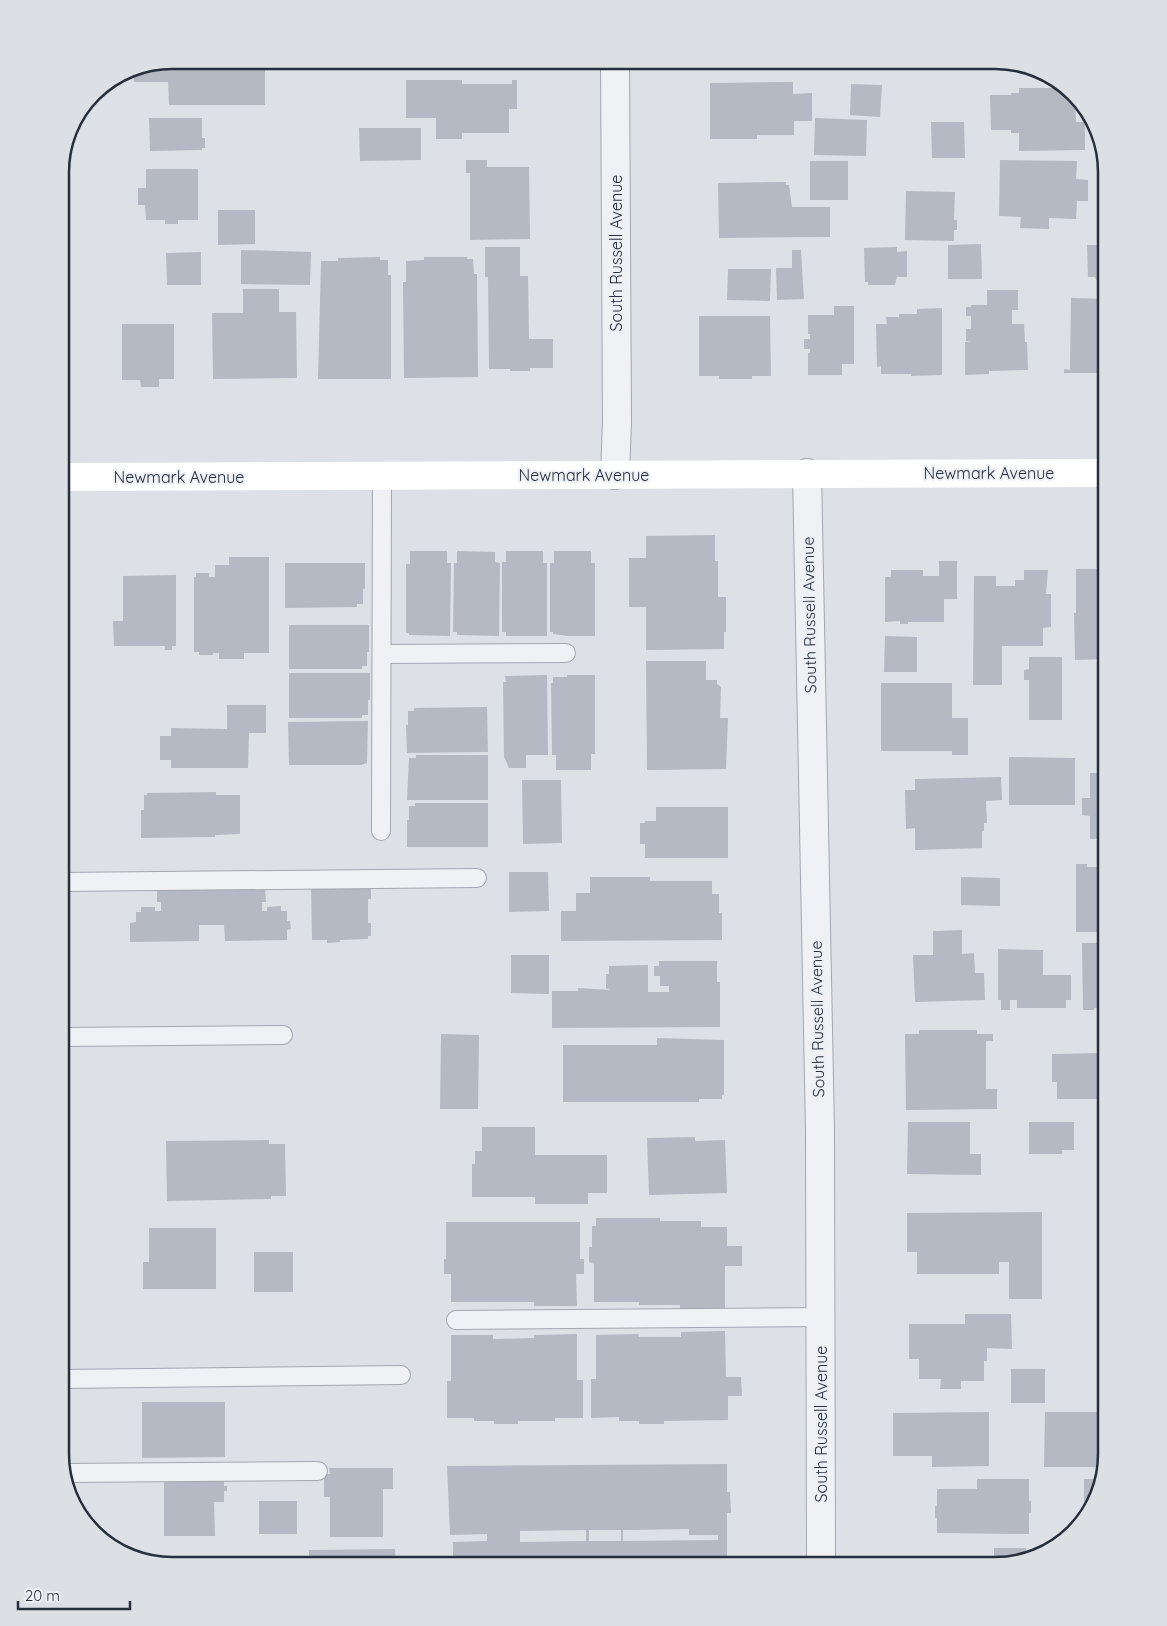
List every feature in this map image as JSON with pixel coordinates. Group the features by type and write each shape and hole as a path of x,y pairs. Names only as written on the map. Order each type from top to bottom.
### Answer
{"street":[{"name":"South Russell Avenue","path":"615,69 617,422 615,475"},
{"name":"South Russell Avenue","path":"807,473 820,1130 821,1557"},
{"name":"Newmark Avenue","path":"69,477 1098,473"}],"lane":[{"path":"381,831 382,476"},
{"path":"382,654 566,653"},
{"path":"69,882 477,878"},
{"path":"69,1037 283,1035"},
{"path":"456,1320 820,1318"},
{"path":"69,1379 401,1375"},
{"path":"71,1472 318,1471"}],"building":[{"path":"265,69 265,105 169,105 168,82 134,82 134,76 158,70"},
{"path":"414,69 529,69 414,70"},
{"path":"406,80 462,80 462,84 512,84 512,80 517,80 517,109 509,109 509,133 462,133 462,139 436,139 436,118 406,118"},
{"path":"793,82 793,94 812,93 812,121 794,121 794,135 757,135 757,139 710,139 710,83"},
{"path":"851,84 882,85 880,117 850,115"},
{"path":"1019,88 1055,88 1058,90 1075,107 1076,122 1085,122 1085,150 1019,151 1019,133 1011,133 1011,130 991,130 990,95 1019,93"},
{"path":"149,118 202,118 202,138 205,138 205,148 202,148 202,150 150,151"},
{"path":"815,118 867,120 866,156 814,155"},
{"path":"931,122 964,122 965,158 932,158"},
{"path":"359,128 421,128 421,160 360,161"},
{"path":"466,160 487,160 487,167 529,167 530,239 470,240 470,173 466,173"},
{"path":"1000,160 1077,161 1076,179 1088,180 1088,201 1077,201 1076,219 1049,218 1049,229 1020,228 1021,217 999,216"},
{"path":"810,161 848,161 848,200 810,200"},
{"path":"146,169 198,169 198,220 178,220 178,224 165,224 165,220 146,220 145,205 138,205 138,188 146,188"},
{"path":"786,182 786,185 789,185 792,207 830,207 830,237 719,238 718,183"},
{"path":"906,191 955,192 954,220 957,220 957,230 954,230 954,241 905,240"},
{"path":"218,210 255,210 255,244 218,245"},
{"path":"981,244 982,279 948,279 948,245"},
{"path":"1087,245 1098,245 1098,280 1095,277 1088,277"},
{"path":"485,247 520,247 520,276 528,276 529,339 553,339 553,368 530,368 530,371 489,369 488,277 485,277"},
{"path":"897,247 897,252 907,251 907,277 897,277 895,285 868,285 868,282 865,282 864,248"},
{"path":"241,250 311,252 310,285 241,284"},
{"path":"792,250 801,250 804,299 777,300 776,268 792,268"},
{"path":"201,252 201,285 167,285 166,253"},
{"path":"380,257 380,260 388,260 388,275 391,275 391,379 318,379 321,261 338,261 338,258"},
{"path":"424,257 467,257 467,259 473,259 474,274 477,274 478,377 404,378 403,282 406,282 406,261 424,260"},
{"path":"728,269 771,269 770,301 727,300"},
{"path":"243,289 279,289 279,312 296,312 297,378 213,379 212,313 243,313"},
{"path":"987,290 1018,290 1018,310 1012,310 1012,324 1024,324 1028,370 989,371 989,374 965,375 965,342 971,342 966,341 966,329 971,329 971,316 966,316 966,307 971,307 971,305 987,305"},
{"path":"1071,298 1098,299 1097,373 1064,373 1064,369 1070,370"},
{"path":"834,306 854,306 854,364 842,364 842,375 808,375 808,353 810,353 810,349 804,349 804,339 810,339 810,334 808,334 808,315 834,315"},
{"path":"942,308 942,375 911,376 911,374 881,374 881,366 877,367 876,324 887,324 886,317 899,317 899,314 917,314 917,309"},
{"path":"699,316 770,316 771,376 752,376 752,379 719,379 719,376 699,376"},
{"path":"122,324 174,324 174,379 159,379 159,387 141,387 140,380 122,380"},
{"path":"715,535 715,561 718,561 718,597 726,597 724,649 646,650 646,607 629,607 629,558 646,558 646,536"},
{"path":"410,551 447,551 447,563 451,563 450,636 409,635 409,633 406,633 406,564 410,564"},
{"path":"457,551 495,552 495,562 500,563 499,636 457,635 457,632 453,632 454,563 457,563"},
{"path":"506,551 543,551 543,563 547,563 547,636 506,636 506,632 502,632 502,562 506,562"},
{"path":"554,551 591,551 591,563 595,563 595,636 568,636 550,632 550,563 554,563"},
{"path":"229,557 269,557 269,653 244,653 244,659 219,659 219,653 199,655 199,652 194,652 194,577 196,577 196,573 209,573 209,577 215,577 215,565 229,565"},
{"path":"939,561 957,561 957,599 944,599 944,622 908,622 908,624 900,624 900,621 885,622 885,577 891,577 891,570 923,570 923,576 939,576"},
{"path":"285,563 365,563 363,604 357,604 357,607 285,608"},
{"path":"1076,569 1098,569 1098,659 1075,660 1074,613 1076,613"},
{"path":"1024,570 1048,570 1046,594 1051,594 1051,627 1043,628 1043,646 1002,646 1002,685 973,685 974,576 996,576 996,586 1015,586 1015,580 1024,580"},
{"path":"176,575 176,646 172,646 172,650 165,650 165,646 114,646 113,621 123,621 123,576"},
{"path":"289,625 369,625 367,666 362,666 362,669 289,669"},
{"path":"885,636 917,637 917,672 884,672"},
{"path":"1029,657 1062,657 1062,720 1029,720 1029,680 1024,680 1024,670 1029,669"},
{"path":"646,661 706,661 706,680 717,680 717,684 721,687 720,718 728,718 726,769 647,770"},
{"path":"289,673 370,673 368,715 362,715 362,718 289,718"},
{"path":"547,675 548,755 526,755 526,768 509,768 504,757 503,682 506,682 505,676"},
{"path":"567,675 595,675 595,754 591,754 591,770 556,770 556,755 552,755 551,683 553,683 553,677 567,677"},
{"path":"881,683 952,683 952,718 968,718 968,755 952,755 952,751 881,751"},
{"path":"227,705 266,705 266,733 249,733 248,768 171,768 171,760 160,760 160,736 171,736 171,728 227,729"},
{"path":"487,707 488,752 407,753 406,725 408,725 408,711 414,711 414,708"},
{"path":"368,721 367,763 361,765 289,765 288,722"},
{"path":"416,755 488,755 488,800 407,800 409,758 416,758"},
{"path":"1009,757 1075,758 1075,805 1009,805"},
{"path":"1090,773 1098,773 1098,839 1090,839 1090,816 1082,815 1082,798 1090,798"},
{"path":"1001,777 1002,800 986,801 987,823 984,823 984,831 982,831 982,848 915,850 915,828 906,829 905,790 915,790 915,779"},
{"path":"522,780 561,780 562,843 523,844"},
{"path":"216,792 216,795 240,795 240,834 215,835 215,837 141,838 141,810 144,810 144,795 147,795 147,793"},
{"path":"415,803 488,803 488,847 407,847 409,806 415,806"},
{"path":"656,807 728,807 728,858 645,858 645,844 640,844 640,823 656,821"},
{"path":"1076,864 1087,864 1087,867 1098,867 1098,932 1076,932"},
{"path":"509,872 548,872 549,911 509,912"},
{"path":"590,877 650,877 650,881 712,881 712,894 719,894 719,913 722,913 722,940 561,941 561,911 576,911 576,893 590,893"},
{"path":"961,877 1000,878 1000,906 961,905"},
{"path":"261,883 261,889 265,889 266,902 262,902 262,911 267,911 267,907 281,906 281,911 287,911 287,921 290,921 291,929 287,930 287,940 225,941 224,925 199,925 199,941 130,942 130,923 136,922 136,912 141,912 141,907 155,907 155,911 161,911 161,902 157,902 157,890"},
{"path":"311,883 371,887 371,899 368,899 368,923 371,923 371,936 368,936 368,939 340,940 340,942 327,943 327,940 312,940"},
{"path":"962,930 962,954 974,953 975,973 984,973 985,1000 915,1002 913,955 933,955 933,931"},
{"path":"1082,943 1098,943 1098,1008 1083,1010"},
{"path":"998,949 1043,950 1043,975 1071,975 1071,1000 1066,1000 1066,1008 1017,1008 1017,1000 1010,1000 1010,1010 1001,1010 1001,1000 998,1000"},
{"path":"511,955 549,955 549,994 511,993"},
{"path":"659,961 717,961 717,982 720,982 720,1027 552,1028 552,991 578,991 578,988 610,990 606,988 606,974 609,974 609,966 648,965 648,992 669,992 669,986 660,986 660,976 654,976 654,966 659,966"},
{"path":"919,1030 977,1030 977,1034 993,1034 993,1041 986,1041 986,1089 997,1089 997,1109 906,1110 905,1034 919,1034"},
{"path":"441,1034 479,1035 478,1109 440,1109"},
{"path":"657,1038 724,1040 724,1095 722,1095 722,1099 699,1099 699,1102 563,1102 563,1045 657,1045"},
{"path":"1098,1053 1098,1099 1057,1099 1057,1082 1052,1082 1052,1054"},
{"path":"908,1122 970,1122 970,1154 981,1154 981,1175 907,1174"},
{"path":"1029,1122 1074,1122 1074,1150 1062,1150 1062,1154 1029,1154"},
{"path":"482,1127 535,1127 535,1155 607,1155 607,1193 588,1193 588,1204 535,1204 535,1197 472,1197 472,1164 475,1164 475,1151 482,1151"},
{"path":"695,1137 695,1141 725,1140 727,1193 649,1195 647,1138"},
{"path":"269,1140 269,1144 285,1144 286,1196 271,1196 271,1199 167,1201 166,1141"},
{"path":"1042,1212 1042,1299 1009,1299 1009,1262 999,1262 999,1274 917,1274 917,1252 907,1252 907,1213"},
{"path":"596,1218 660,1218 660,1221 701,1221 701,1227 727,1227 727,1246 742,1246 742,1266 725,1266 725,1311 680,1311 680,1305 639,1305 639,1302 594,1302 594,1264 589,1262 589,1247 592,1247 592,1226 596,1226"},
{"path":"446,1222 580,1222 580,1259 584,1259 584,1274 576,1274 577,1306 534,1306 534,1302 451,1302 451,1274 444,1274"},
{"path":"149,1228 216,1228 216,1289 143,1289 143,1262 149,1262"},
{"path":"254,1252 293,1252 293,1292 254,1292"},
{"path":"965,1314 1011,1314 1012,1349 987,1348 987,1361 984,1361 984,1381 961,1381 961,1389 940,1389 941,1379 919,1379 919,1359 909,1359 909,1324 965,1324"},
{"path":"725,1331 726,1377 741,1377 742,1396 728,1396 728,1420 664,1421 664,1424 639,1424 639,1421 619,1421 619,1417 591,1418 591,1379 596,1379 596,1335 638,1334 639,1337 681,1337 681,1332"},
{"path":"577,1334 577,1380 583,1380 583,1418 555,1418 555,1421 518,1421 518,1424 494,1424 494,1421 474,1421 474,1418 447,1418 447,1381 451,1381 451,1335 493,1335 493,1339 534,1338 534,1335"},
{"path":"1011,1369 1045,1369 1045,1403 1011,1403"},
{"path":"142,1402 225,1402 225,1457 142,1458"},
{"path":"989,1412 989,1466 932,1467 932,1456 893,1456 893,1413"},
{"path":"1045,1412 1098,1412 1097,1467 1044,1467"},
{"path":"727,1464 727,1492 730,1492 731,1513 727,1513 727,1557 453,1557 453,1542 487,1541 487,1534 450,1535 447,1466","holes":["689,1529 689,1535 718,1535 718,1540 623,1541 623,1530","586,1530 586,1541 520,1542 520,1531","589,1530 621,1530 621,1541 589,1541"]},
{"path":"329,1468 393,1468 393,1489 383,1489 383,1537 330,1537 330,1497 324,1497 324,1474 330,1474"},
{"path":"224,1478 224,1486 227,1486 227,1491 224,1491 224,1502 214,1502 215,1536 164,1536 164,1482 173,1481 173,1479"},
{"path":"977,1479 1029,1479 1031,1513 1029,1513 1029,1534 937,1533 935,1506 937,1506 937,1489 977,1489"},
{"path":"1084,1479 1095,1479 1090,1494 1084,1506"},
{"path":"259,1501 297,1501 297,1534 259,1534"},
{"path":"994,1548 1026,1548 1026,1552 1022,1554 994,1557"},
{"path":"395,1549 395,1557 309,1557 309,1550"}]}
